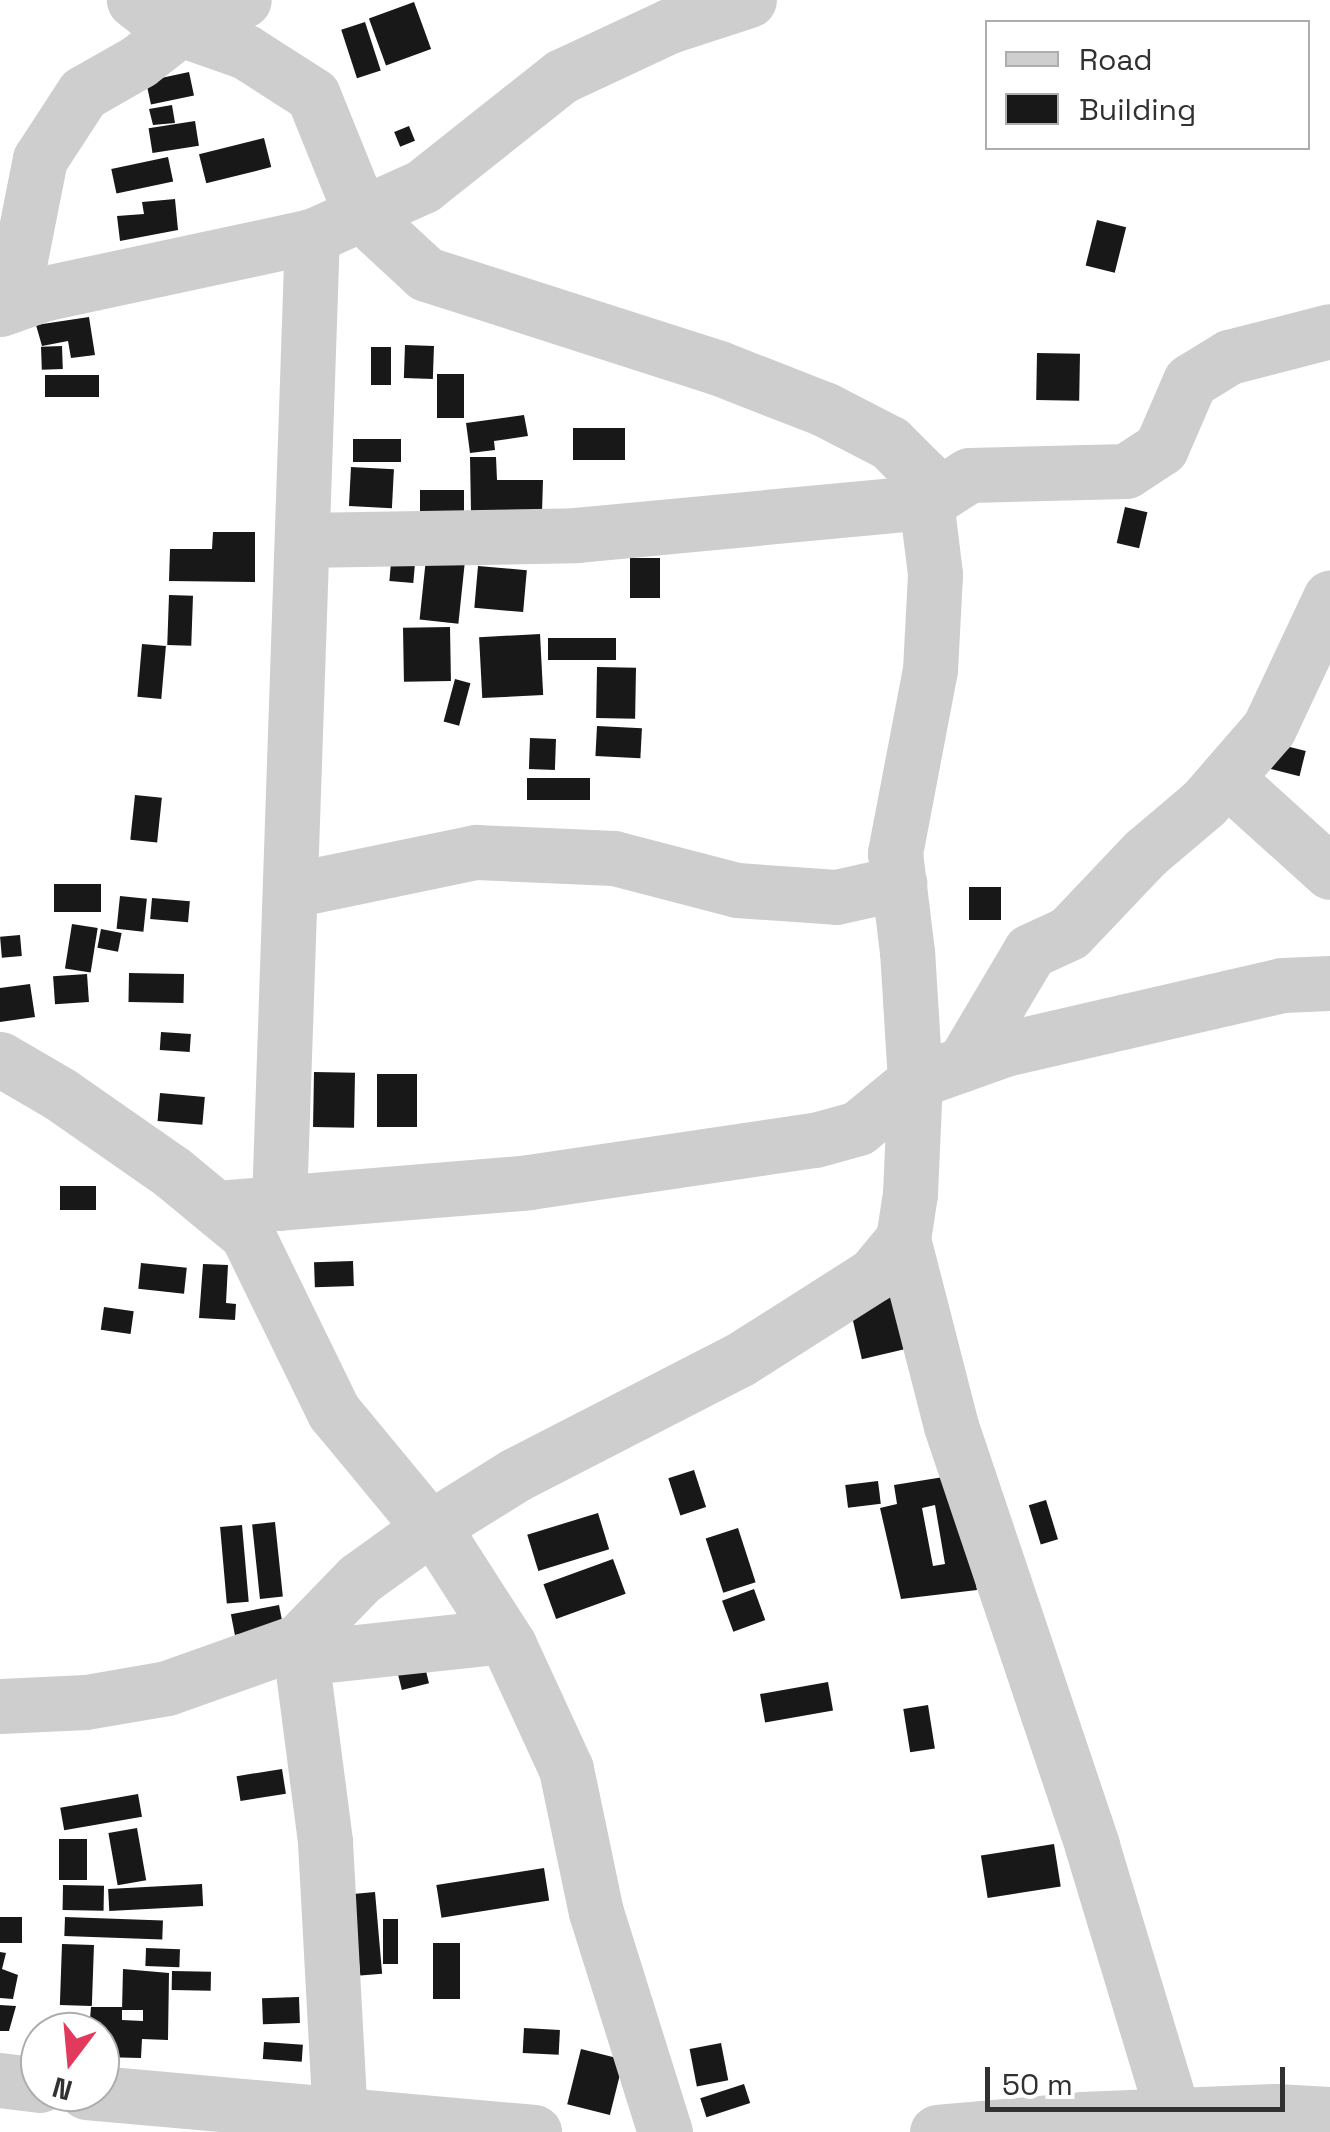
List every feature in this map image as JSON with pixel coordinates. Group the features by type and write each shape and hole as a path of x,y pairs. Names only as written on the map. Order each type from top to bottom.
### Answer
{"street":[{"path":"134,0 163,23 246,52 313,95 336,225 303,540 279,1203"},
{"path":"6,307 40,159 84,93 138,61 180,29 244,0"},
{"path":"6,307 46,293 336,225 423,186 562,76 669,26 748,0"},
{"path":"336,225 426,274 719,368 824,409 890,444 922,476 935,574 930,670 905,783 895,853 939,1072 903,1239 951,1426 1092,1846 1174,2115"},
{"path":"303,540 576,536 927,502 970,475 1126,470 1161,448 1190,381 1229,357 1330,331"},
{"path":"939,1072 1030,952 1069,933 1226,778 1269,728 1330,598"},
{"path":"1226,778 1330,872"},
{"path":"292,890 476,852 614,858 737,890 836,897 898,883"},
{"path":"216,1208 529,1182 815,1140 858,1128 939,1072 1005,1050 1283,985 1330,983"},
{"path":"0,1059 76,1105 247,1234 334,1412 430,1528 503,1636 566,1770 596,1912 665,2132"},
{"path":"340,2116 325,1842 300,1649 359,1578 430,1528 514,1475 739,1360 872,1275 903,1239"},
{"path":"0,1706 86,1702 167,1688 300,1649 503,1636"},
{"path":"120,2095 534,2132"},
{"path":"937,2132 1174,2115 1276,2111 1330,2114"}],"building":[{"path":"414,2 431,49 386,65 369,18"},
{"path":"365,22 381,71 357,78 341,30"},
{"path":"189,72 194,95 151,105 146,81"},
{"path":"172,105 175,123 153,125 149,109"},
{"path":"195,121 199,146 152,153 149,128"},
{"path":"409,126 415,141 400,147 394,132"},
{"path":"264,138 271,167 206,183 199,154"},
{"path":"168,157 173,181 116,194 111,169"},
{"path":"175,199 178,230 120,241 117,216 144,214 142,202"},
{"path":"1097,220 1126,227 1115,273 1086,266"},
{"path":"89,317 95,355 71,358 68,341 42,346 36,325"},
{"path":"405,345 434,346 433,379 404,378"},
{"path":"62,346 63,369 42,370 41,347"},
{"path":"371,347 391,347 391,385 371,385"},
{"path":"1037,353 1080,354 1079,401 1036,400"},
{"path":"437,374 464,374 464,418 437,418"},
{"path":"45,375 99,375 99,397 45,397"},
{"path":"524,415 528,436 494,441 495,450 470,453 466,423"},
{"path":"573,428 625,428 625,460 573,460"},
{"path":"353,439 401,439 401,462 353,462"},
{"path":"470,457 496,457 497,480 543,480 542,513 471,512"},
{"path":"351,467 394,469 392,508 349,506"},
{"path":"420,490 464,490 464,512 420,512"},
{"path":"1125,507 1147,512 1139,548 1117,543"},
{"path":"213,532 255,532 255,582 169,581 170,549 212,549"},
{"path":"427,549 466,553 458,624 420,620"},
{"path":"392,551 416,553 413,583 389,581"},
{"path":"630,558 660,558 660,598 630,598"},
{"path":"478,566 527,570 523,612 474,608"},
{"path":"169,595 193,596 191,646 167,645"},
{"path":"450,627 451,681 404,682 403,628"},
{"path":"540,634 543,695 482,698 479,637"},
{"path":"548,638 616,638 616,660 548,660"},
{"path":"142,644 166,646 161,699 137,697"},
{"path":"597,667 636,668 635,719 596,718"},
{"path":"455,679 470,683 459,726 444,722"},
{"path":"597,726 642,728 640,758 595,756"},
{"path":"530,738 556,739 555,770 529,769"},
{"path":"1266,741 1306,751 1299,776 1260,766"},
{"path":"527,778 590,778 590,800 527,800"},
{"path":"135,795 162,798 157,843 130,840"},
{"path":"54,884 101,884 101,912 54,912"},
{"path":"969,887 1001,887 1001,920 969,920"},
{"path":"120,896 147,899 143,932 117,929"},
{"path":"152,898 190,901 188,922 150,919"},
{"path":"72,924 98,928 91,973 65,968"},
{"path":"101,929 122,933 118,952 97,948"},
{"path":"20,935 22,956 2,958 0,937"},
{"path":"129,973 184,974 183,1003 128,1002"},
{"path":"87,974 89,1002 55,1004 53,976"},
{"path":"30,984 35,1017 0,1022 0,988"},
{"path":"161,1032 191,1034 190,1052 160,1050"},
{"path":"314,1072 355,1073 354,1128 313,1127"},
{"path":"377,1074 417,1074 417,1127 377,1127"},
{"path":"160,1093 205,1097 202,1125 158,1121"},
{"path":"60,1186 96,1186 96,1210 60,1210"},
{"path":"353,1261 354,1286 315,1287 314,1262"},
{"path":"141,1263 187,1268 184,1294 138,1289"},
{"path":"203,1264 228,1265 226,1303 236,1304 235,1320 199,1318"},
{"path":"894,1285 909,1348 862,1359 847,1296"},
{"path":"104,1307 134,1311 131,1334 101,1330"},
{"path":"694,1470 706,1507 680,1515 668,1478"},
{"path":"956,1475 977,1590 901,1599 880,1508 897,1504 894,1485","holes":["935,1505 945,1564 933,1566 922,1508"]},
{"path":"878,1481 881,1504 848,1508 845,1485"},
{"path":"1046,1500 1058,1539 1041,1544 1029,1505"},
{"path":"598,1513 609,1549 538,1571 527,1535"},
{"path":"275,1522 283,1597 260,1599 252,1524"},
{"path":"242,1525 249,1602 227,1604 220,1527"},
{"path":"738,1528 756,1582 723,1593 706,1539"},
{"path":"613,1559 626,1594 556,1619 543,1584"},
{"path":"754,1589 765,1620 733,1632 722,1601"},
{"path":"279,1605 283,1626 235,1635 231,1614"},
{"path":"422,1655 429,1683 402,1690 395,1662"},
{"path":"828,1682 833,1711 765,1723 760,1694"},
{"path":"928,1705 935,1748 910,1752 903,1709"},
{"path":"282,1769 286,1794 240,1801 237,1776"},
{"path":"138,1794 142,1817 64,1830 60,1808"},
{"path":"137,1828 146,1880 118,1885 108,1833"},
{"path":"59,1839 87,1839 87,1880 59,1880"},
{"path":"1054,1844 1061,1886 988,1898 981,1856"},
{"path":"544,1868 549,1901 442,1918 436,1885"},
{"path":"202,1884 203,1906 109,1911 108,1889"},
{"path":"63,1885 104,1886 104,1911 63,1910"},
{"path":"375,1892 382,1974 360,1976 353,1894"},
{"path":"0,1917 22,1917 22,1943 0,1943"},
{"path":"65,1917 163,1920 162,1939 64,1936"},
{"path":"383,1919 398,1919 398,1964 383,1964"},
{"path":"433,1943 460,1943 460,1999 433,1999"},
{"path":"62,1944 94,1945 92,2006 60,2005"},
{"path":"146,1948 180,1949 179,1967 145,1966"},
{"path":"0,1952 6,1953 2,1969 18,1975 13,1999 0,1998"},
{"path":"123,1969 169,1973 168,2040 142,2039 141,2058 120,2057 120,2012 91,2012 91,2007 122,2007","holes":["122,2010 143,2010 143,2021 122,2020"]},
{"path":"172,1971 211,1972 211,1991 172,1990"},
{"path":"299,1997 300,2023 263,2024 262,1998"},
{"path":"0,2005 16,2006 9,2031 0,2031"},
{"path":"524,2028 560,2030 559,2055 523,2053"},
{"path":"264,2042 303,2045 302,2062 263,2059"},
{"path":"721,2043 728,2080 697,2086 690,2049"},
{"path":"581,2049 624,2060 610,2115 567,2104"},
{"path":"744,2084 750,2103 706,2117 700,2098"}]}
